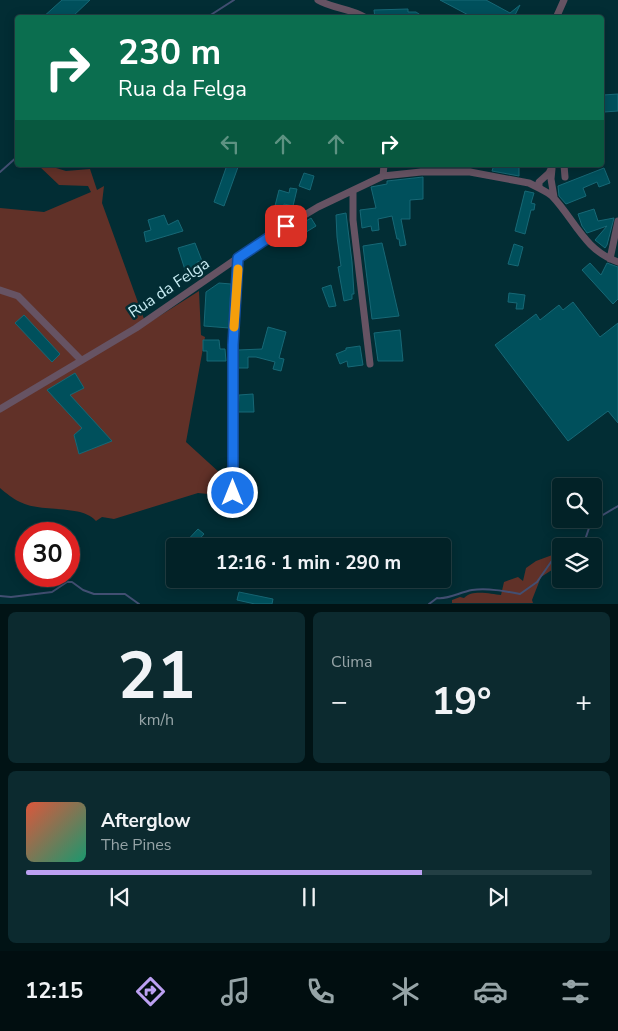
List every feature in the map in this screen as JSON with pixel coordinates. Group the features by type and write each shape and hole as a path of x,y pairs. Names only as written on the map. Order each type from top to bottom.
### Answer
{"street":[{"path":"318,0 327,6 356,11 362,15"},
{"path":"557,15 564,0"},
{"path":"383,176 384,167"},
{"path":"542,179 549,173 552,167"},
{"path":"547,187 552,167"},
{"path":"564,167 565,177"},
{"name":"Rua da Felga","path":"0,408 136,328 270,235 318,207 383,176 430,172 470,172 547,187"},
{"path":"542,179 548,178 547,187"},
{"path":"542,179 555,200 590,246 614,260 618,221"},
{"name":"Rua da Felga","path":"529,183 542,179"},
{"path":"353,191 353,220 370,364"},
{"path":"233,493 233,345 238,258"},
{"path":"0,290 18,296 81,360"}],"shaded area":[{"path":"40,167 53,167 66,171 90,169 97,190 104,186 102,203 144,319 150,322 199,291 201,335 205,337 186,442 220,473 228,496 198,493 114,519 102,517 96,521 81,512 28,505 15,499 0,488 0,208 44,212 91,192 88,186 59,185"},
{"path":"552,555 552,570 541,577 532,600 533,603 452,603 452,600 460,597 464,598 472,594 501,595 504,582 518,577 523,581 526,568 536,561"}],"building":[{"path":"62,0 90,0 74,15 45,15"},
{"path":"440,0 486,0 510,13 520,5 515,15 468,15"},
{"path":"408,9 408,12 416,12 420,15 375,15 374,10"},
{"path":"618,94 618,111 604,112 604,95"},
{"path":"226,167 238,167 224,206 214,202"},
{"path":"493,167 519,167 519,176 492,171"},
{"path":"604,168 610,183 599,187 597,182 583,188 586,196 566,204 559,196 558,186"},
{"path":"304,173 314,176 310,190 299,186"},
{"path":"423,177 423,199 410,200 410,219 401,219 406,245 400,246 392,216 378,219 379,230 372,231 371,226 362,228 360,210 376,208 371,187 387,184 387,181"},
{"path":"290,188 297,189 293,206 284,204 284,208 275,206 279,190 289,193"},
{"path":"525,191 534,193 531,203 535,204 534,210 531,210 525,234 515,231"},
{"path":"594,209 598,221 614,218 605,248 595,240 607,226 587,233 582,226 578,214"},
{"path":"346,213 354,294 352,294 352,299 344,301 338,267 341,266 336,215"},
{"path":"164,215 168,225 178,220 183,231 146,242 144,232 151,230 148,220"},
{"path":"311,218 316,226 298,237 293,229"},
{"path":"195,243 202,261 197,262 200,271 187,276 178,248"},
{"path":"382,243 399,316 372,319 363,246"},
{"path":"514,244 523,247 518,266 508,264"},
{"path":"590,263 601,275 607,263 618,267 618,299 613,304 582,270"},
{"path":"219,283 231,284 229,328 204,326 206,292"},
{"path":"331,285 336,306 329,307 322,288"},
{"path":"509,293 525,295 523,309 516,309 517,303 508,302"},
{"path":"573,302 600,337 618,323 618,423 608,411 568,441 495,345 536,314 540,320 559,305 563,310"},
{"path":"24,315 60,354 52,362 15,323"},
{"path":"268,327 286,332 279,358 284,359 281,371 273,369 275,362 256,357 248,357 248,368 238,368 238,350 262,349"},
{"path":"400,330 403,361 378,361 374,333"},
{"path":"203,340 219,340 220,349 225,349 226,361 207,361 207,351 203,351"},
{"path":"360,346 363,365 348,367 347,361 340,364 336,354 346,350 346,348"},
{"path":"75,373 84,388 70,395 112,441 79,454 74,435 82,428 47,390"},
{"path":"253,394 254,412 238,412 239,395"},
{"path":"198,529 204,534 200,538 190,538"},
{"path":"239,592 273,599 272,604 255,604 237,600"}],"waterway":[{"path":"211,15 234,0"},
{"path":"0,172 15,159"},
{"path":"586,538 591,522 618,506"},
{"path":"429,604 437,598 445,598 478,589 520,594 537,582 552,562"},
{"path":"0,596 11,597 52,592 67,582 72,582 83,590 94,594 125,594 139,604"}],"slow traffic":[{"path":"234,327 238,269"}],"route":[{"path":"233,493 233,345 238,258 286,226"}]}
